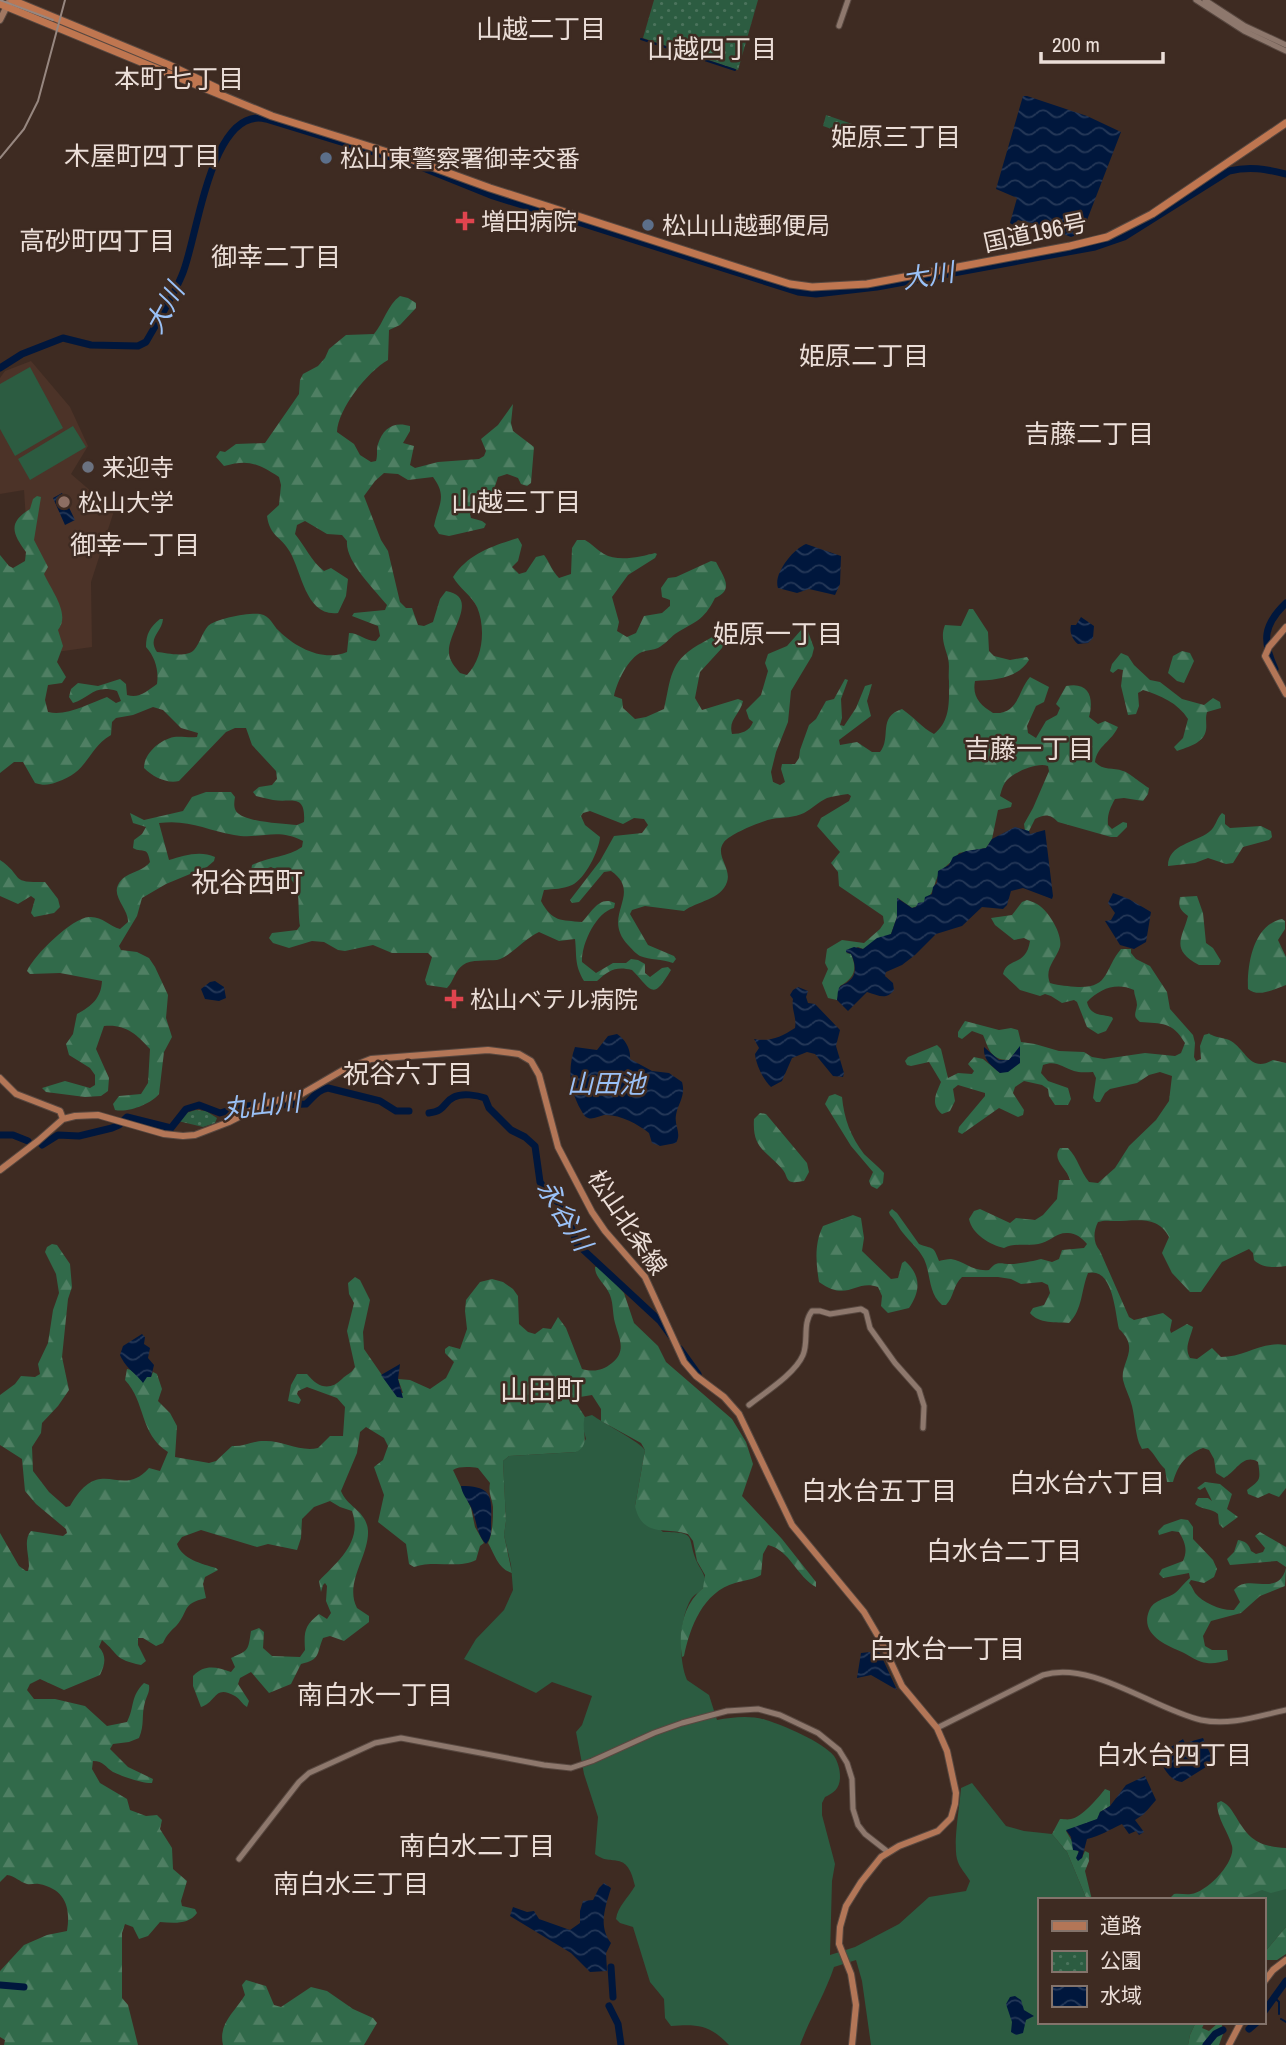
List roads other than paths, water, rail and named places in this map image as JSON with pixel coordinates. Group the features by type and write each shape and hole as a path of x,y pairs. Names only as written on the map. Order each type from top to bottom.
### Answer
{"highway":[{"name":"国道196号","path":"7,2 169,65 272,116 758,274 790,284 812,287 839,287 885,281 1107,237 1152,215 1286,123"}],"main road":[{"path":"0,20 7,2"},
{"path":"1286,627 1267,650 1267,663 1286,694"},
{"name":"松山北条線","path":"63,1119 88,1114 174,1136 195,1135 229,1122 266,1103 300,1095 342,1070 371,1059 488,1050 519,1054 531,1061 540,1075 558,1147 592,1212 645,1278 684,1362 739,1414 792,1525 864,1612 902,1686 937,1728 947,1751 955,1786 953,1814 938,1830 888,1852 870,1870 846,1906 839,1944 851,1974 856,2005 852,2045"},
{"path":"0,1078 16,1094 60,1111 63,1119 0,1170"},
{"path":"1265,1980 1286,1960"},
{"path":"1229,2045 1240,2024"}],"street":[{"path":"839,26 848,0"},
{"path":"1196,0 1244,31 1286,48"},
{"path":"1205,0 1286,48"},
{"path":"748,1405 793,1369 801,1359 805,1348 807,1319 812,1311 830,1314 861,1309 866,1312 870,1328 895,1363 919,1390 924,1406 923,1428"},
{"path":"937,1728 1035,1679 1059,1671 1089,1675 1201,1720 1232,1722 1286,1710"},
{"path":"239,1859 309,1773 384,1740 409,1740 571,1768 669,1727 717,1713 751,1708 780,1716 818,1733 833,1743 844,1756 850,1772 853,1809 858,1825 888,1852"}],"water":[{"path":"1023,96 1087,116 1121,132 1082,233 1071,237 1040,225 1018,220 1013,225 1010,223 1017,198 996,189"},
{"path":"62,493 75,520 65,525 53,498"},
{"path":"806,544 841,556 840,584 835,595 809,589 797,593 778,588 781,569 795,551"},
{"path":"1081,617 1094,626 1093,638 1088,643 1078,644 1072,636 1071,625 1076,625"},
{"path":"1015,827 1029,831 1030,834 1045,830 1052,899 1023,888 1011,891 1003,909 982,907 962,926 936,934 902,965 886,972 885,976 893,983 894,990 891,993 882,996 867,992 848,1011 837,1000 839,988 852,978 855,972 851,954 846,950 854,947 863,949 877,938 891,934 897,917 897,898 912,908 916,907 932,894 938,871 949,865 953,857 966,851 986,848 992,839"},
{"path":"1113,893 1151,912 1146,942 1134,949 1120,945 1105,921 1111,920 1115,913 1108,903"},
{"path":"215,981 224,987 226,998 219,1001 205,999 201,989"},
{"path":"798,987 808,991 808,1003 815,1004 840,1030 836,1046 843,1077 833,1076 815,1054 807,1052 792,1058 782,1081 771,1087 758,1067 755,1054 759,1048 754,1039 775,1038 795,1028 793,999 790,995"},
{"name":"山田池","path":"617,1034 627,1045 630,1059 652,1071 669,1073 682,1082 682,1095 676,1115 676,1143 660,1146 652,1143 649,1133 628,1120 610,1115 590,1118 582,1111 574,1095 571,1080 575,1047 597,1050 608,1036"},
{"path":"1020,1046 1020,1063 1008,1072 1000,1073 988,1062 985,1055 984,1047 999,1060 1009,1060"},
{"path":"142,1334 145,1337 144,1344 150,1348 148,1358 154,1365 151,1377 147,1377 143,1383 120,1355 123,1346"},
{"path":"400,1364 398,1379 403,1398 397,1397 381,1375"},
{"path":"461,1486 479,1488 488,1494 491,1505 491,1531 486,1544 480,1536"},
{"path":"879,1651 897,1690 871,1675 857,1678 861,1653"},
{"path":"1203,1738 1214,1762 1182,1782 1173,1779 1157,1756 1183,1739 1185,1743"},
{"path":"1145,1776 1156,1800 1135,1820 1144,1832 1139,1835 1136,1831 1129,1834 1122,1824 1087,1839 1082,1858 1078,1861 1076,1858 1079,1851 1073,1850 1071,1837 1066,1830 1097,1819 1100,1812 1110,1806 1126,1785"},
{"path":"604,1883 611,1888 604,1917 605,1930 611,1943 606,1953 607,1971 590,1972 571,1953 510,1916 513,1907 527,1912 534,1911 539,1919 570,1930 580,1923 583,1901 593,1900"},
{"path":"1015,1996 1021,2000 1024,2010 1034,2016 1026,2020 1023,2033 1016,2035 1011,2032 1012,2022 1006,2004 1010,1997"}],"waterway":[{"path":"641,39 735,70"},
{"name":"大川","path":"0,368 22,354 63,338 91,345 138,346 146,342 182,275 200,207 219,154 231,133 247,120 266,119 416,165 493,196 551,214"},
{"name":"大川","path":"559,216 798,292 816,294 877,287 1095,247 1124,237 1229,171 1258,169 1286,174"},
{"path":"1275,669 1268,650 1267,634 1273,619 1286,603"},
{"name":"丸山川","path":"42,1145 58,1135 79,1136 112,1128 127,1117 171,1128 186,1109 199,1105 220,1113 244,1106 306,1104 318,1092 328,1088 380,1101 396,1111 409,1111"},
{"name":"永谷川","path":"429,1113 439,1110 457,1096 485,1098 489,1108 511,1130 535,1146 540,1182 548,1194 564,1207 577,1244 660,1321 671,1336"},
{"name":"丸山川","path":"0,1135 13,1135 28,1141"},
{"name":"永谷川","path":"680,1349 698,1374"},
{"path":"611,1967 613,1997"},
{"path":"1265,2010 1286,1981"},
{"path":"0,1985 24,1987"},
{"path":"1274,1997 1279,2002 1279,2014"},
{"path":"609,2006 618,2024 621,2045"},
{"path":"1281,2019 1286,2022"},
{"path":"1249,2029 1255,2024"},
{"path":"1206,2045 1215,2034 1223,2030"}],"tram line":[{"path":"0,0 53,20"},
{"path":"0,158 24,129 38,101 65,0"}],"place":[{"name":"松山東警察署御幸交番","path":"326,158"},
{"name":"増田病院","path":"465,221"},
{"name":"松山山越郵便局","path":"648,225"},
{"name":"来迎寺","path":"88,467"},
{"name":"松山大学","path":"64,502"},
{"name":"松山ベテル病院","path":"454,999"}],"district":[{"name":"山越二丁目","path":"541,28"},
{"name":"山越四丁目","path":"712,48"},
{"name":"本町七丁目","path":"179,78"},
{"name":"姫原三丁目","path":"896,136"},
{"name":"木屋町四丁目","path":"142,155"},
{"name":"高砂町四丁目","path":"97,240"},
{"name":"御幸二丁目","path":"276,256"},
{"name":"姫原二丁目","path":"864,355"},
{"name":"吉藤二丁目","path":"1089,433"},
{"name":"山越三丁目","path":"516,501"},
{"name":"御幸一丁目","path":"135,544"},
{"name":"姫原一丁目","path":"778,633"},
{"name":"吉藤一丁目","path":"1029,748"},
{"name":"祝谷西町","path":"247,882"},
{"name":"祝谷六丁目","path":"408,1073"},
{"name":"山田町","path":"542,1390"},
{"name":"白水台六丁目","path":"1087,1482"},
{"name":"白水台五丁目","path":"879,1490"},
{"name":"白水台二丁目","path":"1004,1550"},
{"name":"白水台一丁目","path":"947,1648"},
{"name":"南白水一丁目","path":"375,1694"},
{"name":"白水台四丁目","path":"1174,1754"},
{"name":"南白水二丁目","path":"477,1845"},
{"name":"南白水三丁目","path":"351,1883"}]}
